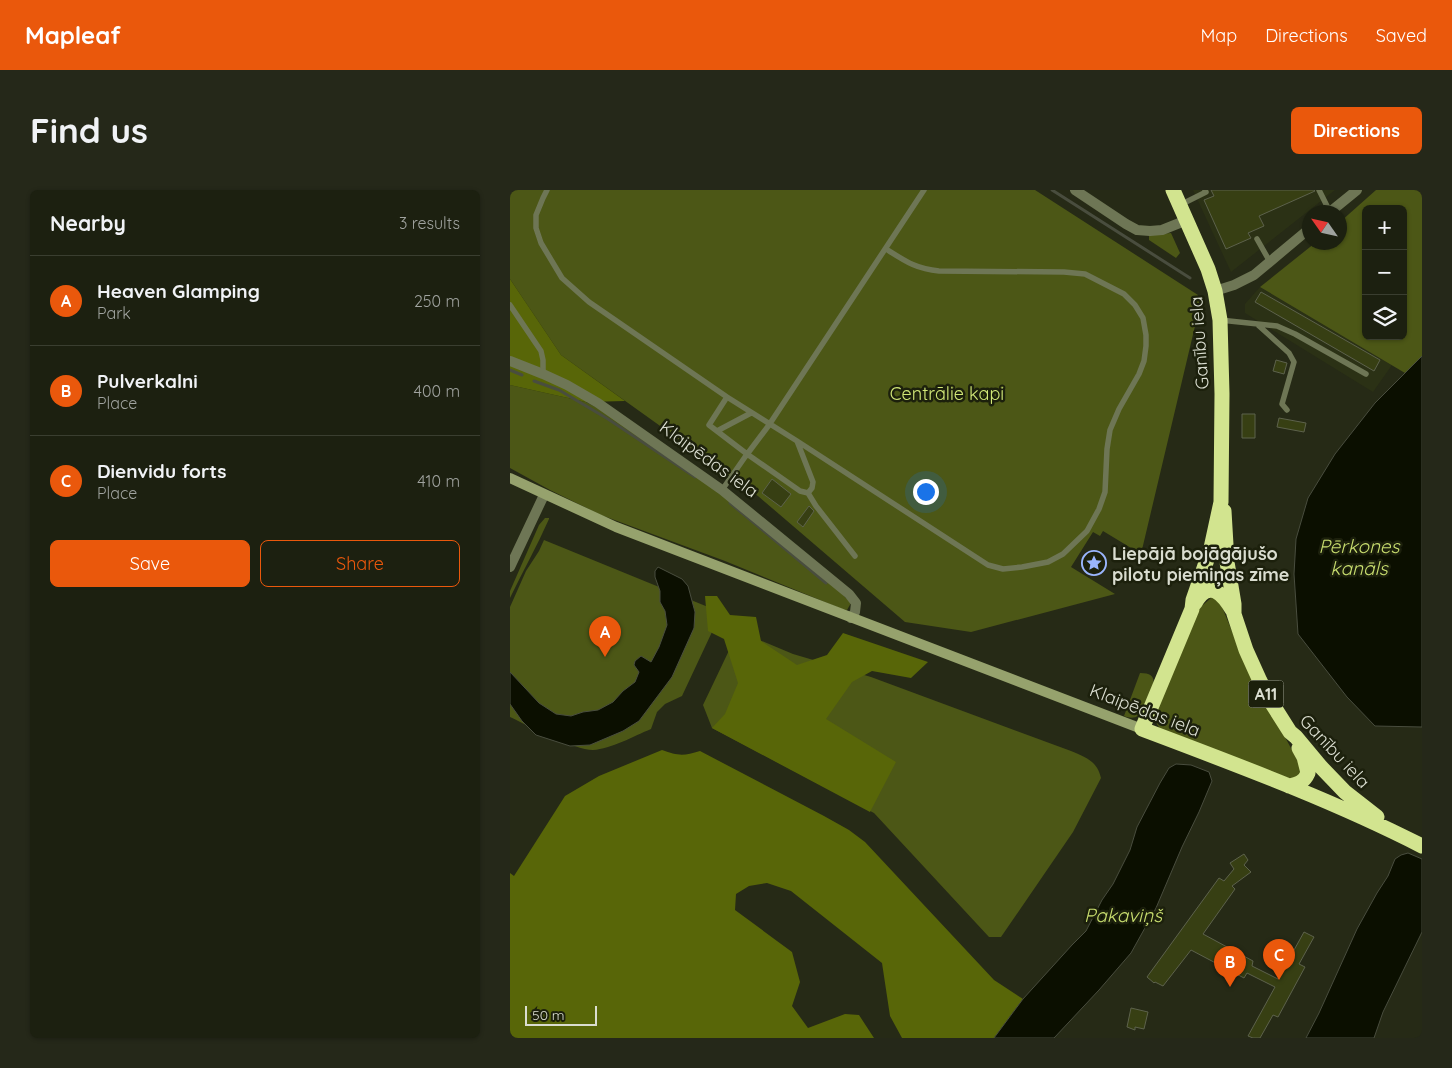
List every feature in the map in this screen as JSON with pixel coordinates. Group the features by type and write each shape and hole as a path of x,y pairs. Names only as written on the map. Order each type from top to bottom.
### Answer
{"highway":[{"name":"Ganību iela","path":"1142,729 1192,609 1193,600 1211,548 1221,502 1222,394 1220,320 1215,291 1208,269 1173,190"},
{"name":"Ganību iela","path":"1221,502 1224,509 1227,562 1234,614 1246,650 1271,702 1290,732 1320,767 1345,792 1402,836"},
{"path":"1192,609 1198,598 1206,591 1216,590 1225,598 1234,614"},
{"name":"Klaipēdas iela","path":"1142,729 1289,786 1422,846"},
{"path":"1289,786 1299,784 1308,772 1304,757 1290,732"}],"main road":[{"name":"Klaipēdas iela","path":"510,478 616,527 1142,729"}],"street":[{"path":"1074,190 1137,230 1162,230 1187,220"},
{"path":"1339,205 1357,190"},
{"path":"1215,291 1234,285 1254,275 1302,236"},
{"name":"Klaipēdas iela","path":"510,361 567,385 598,403 722,490 849,594 856,603 855,612 851,618"},
{"path":"510,567 544,495"}],"lane":[{"path":"548,190 536,215 536,228 541,243 562,278 589,302 769,425 797,441 988,566 1003,569 1022,567 1048,562 1063,554 1087,531 1099,509 1105,492 1110,430 1144,361 1146,335 1143,318 1135,305 1124,294 1085,274 926,270 914,266 886,249"},
{"path":"722,490 769,425 924,190"},
{"path":"1180,205 1206,192 1205,190"},
{"path":"1320,190 1327,205"},
{"path":"1257,239 1270,262"},
{"path":"510,305 541,351 543,374"},
{"path":"1220,320 1277,326 1295,334 1366,374"},
{"path":"1258,325 1289,354 1294,362 1282,404 1287,410"},
{"path":"727,397 709,425 800,491 808,493 854,556"},
{"path":"717,431 752,413"},
{"path":"797,441 813,482 812,488 808,493"}],"shaded area":[{"path":"1193,190 1335,190 1316,205 1302,205 1302,216 1231,272"},
{"path":"1260,287 1392,365 1373,392 1245,313 1245,304"}],"green space":[{"name":"Centrālie kapi","path":"510,190 1035,190 1198,295 1200,305 1141,554 1103,531 1100,536 1093,532 1071,567 1115,594 971,632 905,622 758,496 561,355 510,279"},
{"path":"1376,190 1422,190 1422,356 1405,373 1260,287 1306,250 1347,250 1347,216"},
{"path":"1171,233 1180,253 1176,258 1149,240 1149,235"},
{"path":"510,279 561,355 625,401 586,402 510,385"},
{"path":"510,385 586,402 611,415 707,482 831,583 851,603 847,610 725,561 601,515 510,468"},
{"path":"545,518 549,519 510,598 510,591 539,525"},
{"path":"544,540 713,609 719,617 682,696 665,704 657,712 651,729 615,745 593,750 563,742 510,717 510,607 526,571"},
{"path":"705,596 717,596 730,615 756,617 761,641 797,665 827,655 843,633 928,662 911,678 872,671 852,682 826,719 896,762 870,812 712,728 725,714 738,683 724,639 708,631"},
{"path":"1211,598 1220,602 1245,663 1299,763 1301,769 1299,776 1291,779 1160,729 1155,721 1155,715 1197,610"},
{"path":"745,634 793,654 871,677 1071,751 1094,764 1101,778 1073,832 1001,937 989,937 874,813 712,728 703,705 734,640"},
{"path":"1140,673 1151,676 1154,682 1153,687 1139,715 1133,718 1126,717 1124,716"},
{"path":"662,750 681,755 700,751 824,816 849,830 865,842 994,980 1023,999 994,1038 902,1038 890,1016 882,963 791,891 767,883 749,886 736,894 735,910 792,952 800,982 792,1006 808,1028 845,1014 859,1015 874,1038 510,1038 510,873 514,876 565,796 599,776"}],"water":[{"name":"Pērkones kanāls","path":"1422,356 1422,727 1375,726 1347,697 1298,634 1294,574 1296,539 1308,498 1335,454 1375,403"},
{"path":"658,567 682,579 688,586 695,612 694,628 672,677 639,721 623,731 590,745 570,746 536,735 522,721 510,704 510,672 539,703 556,714 571,716 598,710 613,702 635,682 639,672 634,665 635,661 641,656 651,662 667,625 655,577 655,571"},
{"name":"Pakaviņš","path":"1176,764 1191,765 1209,772 1212,781 1156,908 1131,953 1054,1038 994,1038 1023,999 1086,931 1130,850 1137,827 1160,783 1169,768"},
{"path":"1408,853 1422,859 1422,932 1383,1012 1374,1038 1306,1038 1357,929 1388,876 1395,859"}],"building":[{"path":"1211,190 1315,191 1259,216 1264,226 1248,233 1251,238 1226,249 1204,200 1214,196"},
{"path":"1261,292 1380,360 1374,371 1255,302"},
{"path":"1276,360 1287,363 1284,374 1273,371"},
{"path":"1242,414 1255,414 1255,438 1242,438"},
{"path":"1279,418 1306,423 1304,432 1277,427"},
{"path":"772,479 791,494 781,507 762,493"},
{"path":"809,506 814,511 803,527 797,522"},
{"path":"1244,854 1248,860 1244,865 1251,872 1232,886 1235,889 1203,934 1253,961 1252,966 1278,979 1304,932 1314,937 1299,964 1305,967 1278,1017 1273,1015 1260,1038 1248,1036 1275,987 1247,973 1244,978 1191,950 1163,986 1154,983 1147,977 1219,878 1224,881 1234,869 1230,863"},
{"path":"1131,1008 1148,1012 1144,1029 1135,1027 1135,1030 1127,1027"}],"waterway":[{"path":"1052,190 1190,278"},
{"path":"510,370 522,375"},
{"path":"534,381 559,390 608,419 695,477"},
{"path":"730,503 826,583"}],"place":[{"name":"Liepājā bojāgājušo pilotu piemiņas zīme","path":"1094,563"},
{"name":"Heaven Glamping","path":"605,657"},
{"name":"Dienvidu forts","path":"1279,980"},
{"name":"Pulverkalni","path":"1230,987"}]}
